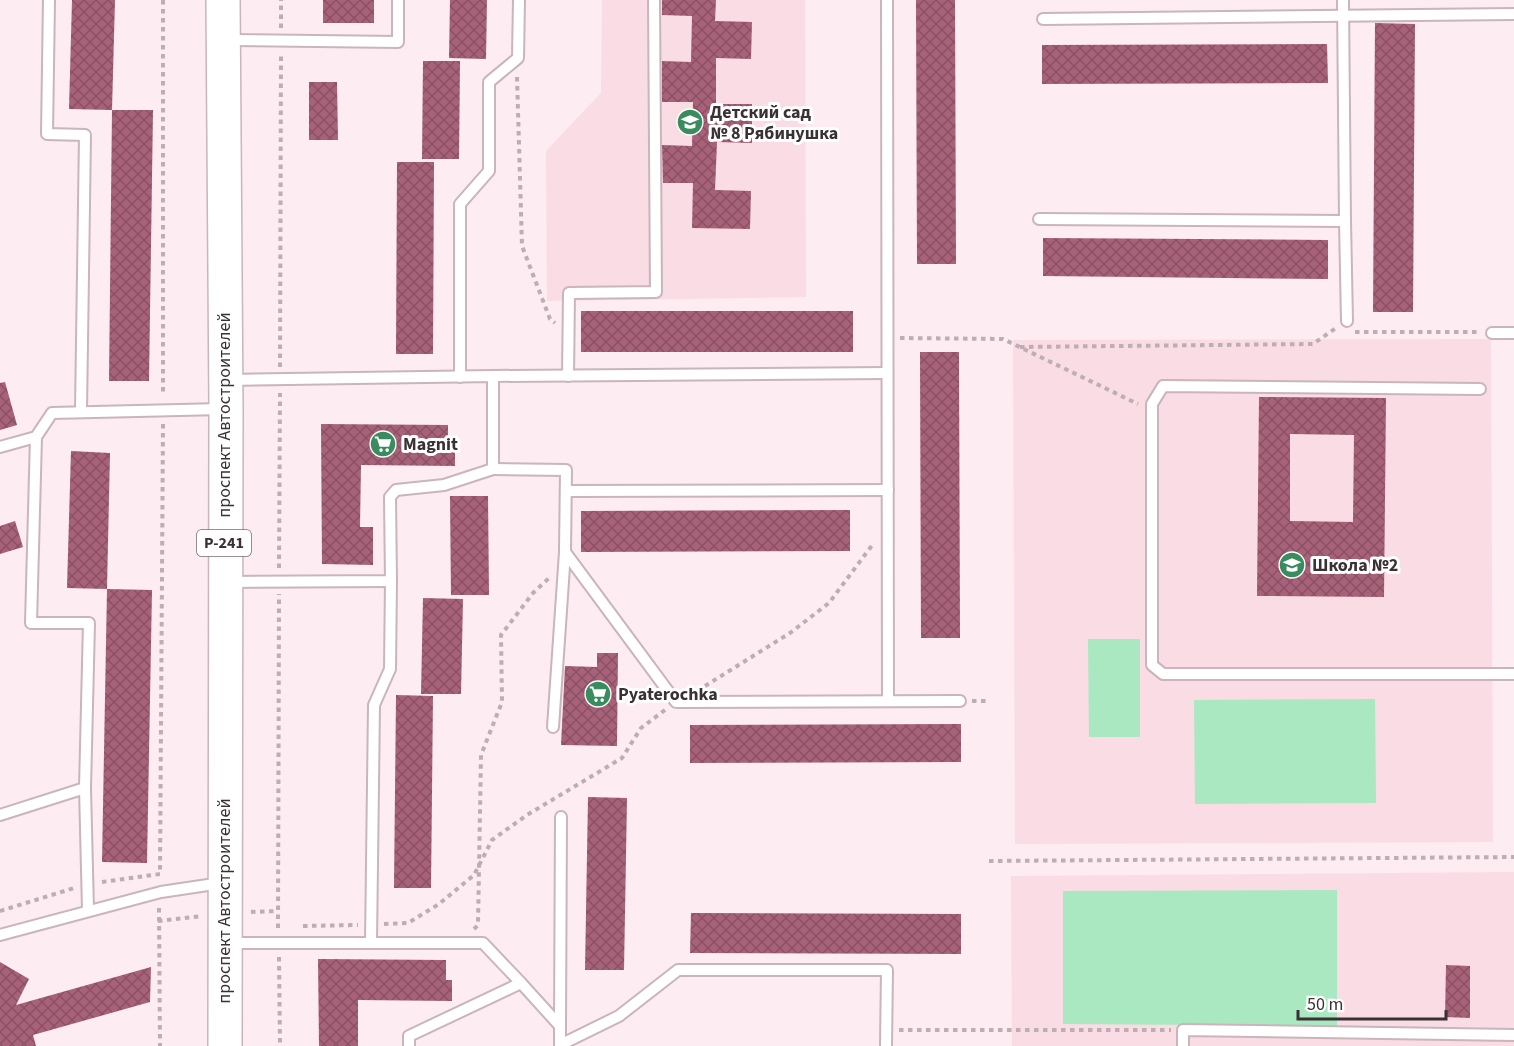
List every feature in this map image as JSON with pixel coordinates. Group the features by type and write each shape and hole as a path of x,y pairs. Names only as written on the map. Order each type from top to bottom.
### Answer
{"highway":[{"name":"проспект Автостроителей","path":"223,0 225,1046"}],"lane":[{"path":"49,0 47,134 85,135 81,411"},
{"path":"213,0 223,40 398,42 398,0"},
{"path":"460,377 460,204 489,171 489,82 518,58 519,0"},
{"path":"568,376 569,293 656,292 654,0"},
{"path":"886,0 888,701"},
{"path":"1343,0 1347,321"},
{"path":"1043,19 1344,18 1514,14"},
{"path":"1039,219 1345,221"},
{"path":"1492,333 1514,333"},
{"path":"88,910 85,788 89,623 31,623 36,437 52,412 163,410 280,379 887,373"},
{"path":"493,376 493,470"},
{"path":"1480,389 1163,386 1152,404 1152,665 1163,674 1514,674"},
{"path":"0,447 36,437"},
{"path":"371,933 374,705 390,669 390,497 396,490 444,486 493,470 566,470 565,564 553,727"},
{"path":"566,490 888,490"},
{"path":"565,552 676,702 960,701"},
{"path":"224,582 391,581"},
{"path":"0,815 85,788"},
{"path":"561,817 560,1046 619,1016 678,970 887,970 886,1046"},
{"path":"0,936 160,892 224,882"},
{"path":"225,943 278,943 371,933 483,943 560,1026"},
{"path":"409,1046 409,1036 520,983"},
{"path":"1183,1046 1183,1030 1514,1035"}],"path":[{"path":"160,1046 158,921 163,410 163,0"},
{"path":"280,1046 278,927 281,0"},
{"path":"518,58 519,199 522,246 550,319 568,331"},
{"path":"1020,347 1313,344 1347,321"},
{"path":"1330,332 1341,332"},
{"path":"1353,332 1492,333"},
{"path":"887,338 1003,339 1152,411"},
{"path":"300,926 355,925 371,933 408,923 439,904 474,875 492,840 527,815 622,758 641,728 676,702 735,669 790,633 829,603 861,563 888,521"},
{"path":"467,934 478,925 481,755 502,702 501,635 533,593 565,564"},
{"path":"989,861 1514,856"},
{"path":"0,911 86,884 160,874"},
{"path":"355,925 371,933"},
{"path":"278,927 289,926"},
{"path":"886,1030 1183,1030"}],"shaded area":[{"name":"Детский сад № 8 Рябинушка","path":"602,0 805,0 806,297 547,301 546,151 601,93"},
{"path":"1491,339 1493,842 1015,844 1013,340"},
{"path":"1514,872 1514,1046 1012,1046 1011,876"}],"green space":[{"path":"1088,639 1140,639 1140,737 1089,737"},
{"path":"1375,699 1376,803 1195,804 1194,700"},
{"path":"1337,890 1337,1026 1063,1024 1063,891"}],"building":[{"path":"72,0 115,0 112,110 69,109"},
{"path":"323,0 374,0 374,23 323,23"},
{"path":"450,0 487,0 486,59 449,58"},
{"path":"662,0 716,0 715,21 752,22 751,59 716,58 716,104 752,104 752,143 717,142 715,190 751,191 750,229 692,228 693,183 663,183 662,145 692,146 693,102 662,102 662,61 691,62 692,16 662,15"},
{"path":"916,0 955,0 956,264 917,264"},
{"path":"1375,23 1415,24 1413,312 1373,312"},
{"path":"1327,44 1328,83 1042,84 1042,45"},
{"path":"423,61 460,61 459,159 422,159"},
{"path":"309,82 337,82 338,140 309,140"},
{"path":"112,110 153,110 149,381 109,381"},
{"path":"397,162 434,162 433,354 396,354"},
{"path":"1043,238 1328,240 1328,279 1043,276"},
{"path":"581,311 853,311 853,352 581,352"},
{"path":"920,352 959,352 960,638 921,638"},
{"path":"5,382 17,425 0,430 0,383"},
{"path":"1259,397 1386,398 1384,597 1257,596","holes":["1290,434 1354,435 1353,522 1290,521"]},
{"path":"321,424 448,425 448,445 455,446 455,466 361,465 360,527 373,527 373,565 322,564"},
{"path":"71,451 110,453 107,589 67,588"},
{"path":"450,496 488,496 489,595 451,595"},
{"path":"850,510 850,551 581,552 581,511"},
{"path":"15,521 23,547 0,554 0,526"},
{"path":"107,589 152,590 147,863 102,862"},
{"path":"423,598 463,599 461,694 421,694"},
{"path":"597,653 618,653 617,746 561,745 565,666 597,667"},
{"path":"396,695 433,696 431,888 394,888"},
{"path":"961,724 961,762 690,763 690,725"},
{"path":"588,797 627,798 624,970 585,970"},
{"path":"691,913 961,914 961,954 690,953"},
{"path":"318,959 446,960 446,980 452,980 452,1001 358,1000 358,1046 319,1046"},
{"path":"0,962 29,979 16,1005 151,967 150,1002 33,1035 36,1046 0,1046"},
{"path":"1446,965 1470,966 1470,1018 1445,1017"}],"place":[{"name":"Детский сад № 8 Рябинушка","path":"690,122"},
{"name":"Magnit","path":"383,444"},
{"name":"Школа №2","path":"1292,565"},
{"name":"Pyaterochka","path":"598,694"}]}
